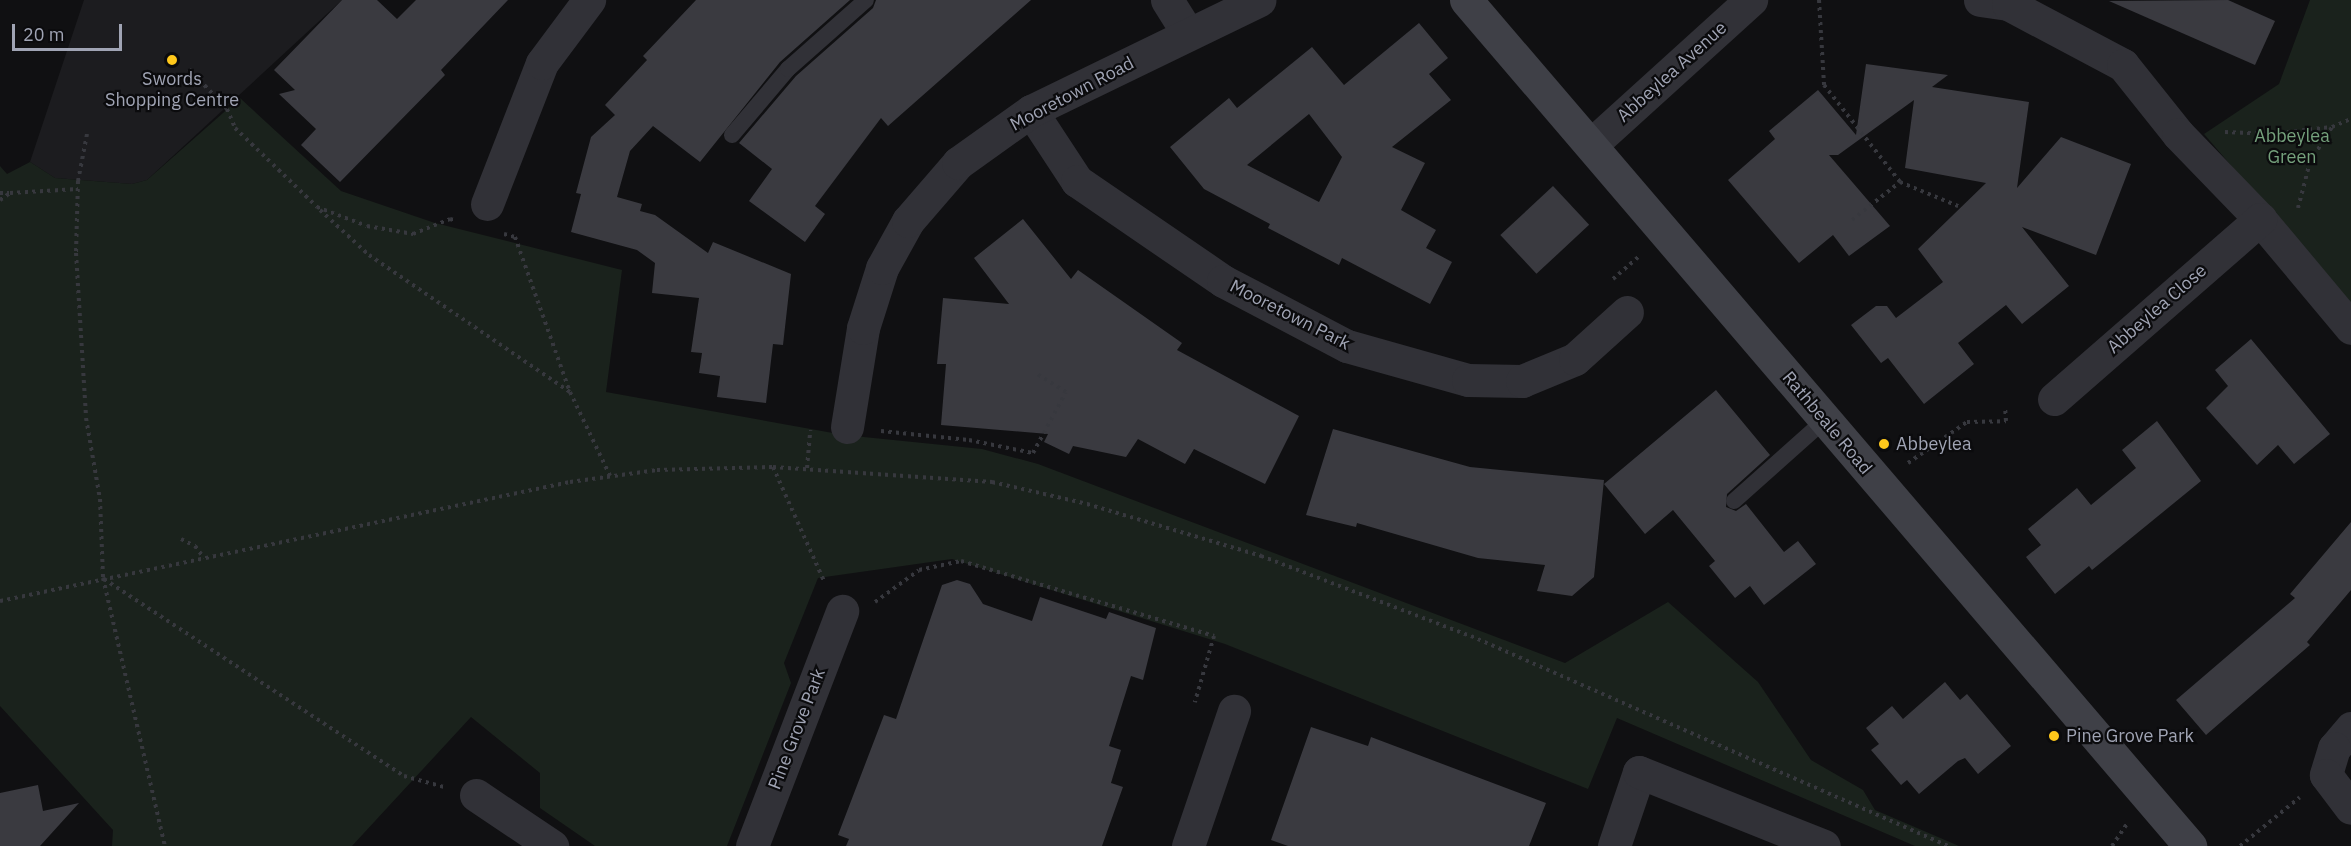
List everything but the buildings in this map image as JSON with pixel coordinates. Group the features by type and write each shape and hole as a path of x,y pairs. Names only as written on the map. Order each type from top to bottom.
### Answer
{"main road":[{"name":"Rathbeale Road","path":"1466,0 1592,144 1676,246 2190,846"}],"street":[{"path":"483,215 542,63 589,0"},
{"path":"1167,0 1188,33"},
{"name":"Mooretown Road","path":"847,427 863,328 882,268 908,221 958,163 1031,111 1260,0"},
{"name":"Abbeylea Avenue","path":"1592,144 1751,0"},
{"path":"1980,0 2008,3 2123,65 2178,134 2260,219 2351,328"},
{"name":"Mooretown Park","path":"1031,111 1077,181 1223,281 1347,346 1468,380 1522,381 1575,359 1627,312"},
{"name":"Abbeylea Close","path":"2054,399 2260,219"},
{"name":"Pine Grove Park","path":"752,846 848,598"},
{"path":"1188,846 1234,711"},
{"path":"2351,728 2334,747 2326,775 2351,808"},
{"path":"1614,846 1639,772 1824,846"},
{"path":"476,795 552,846"}],"lane":[{"path":"732,135 788,69 866,0"},
{"path":"1734,501 1825,420"}],"path":[{"path":"1819,0 1824,85 1900,182 1958,206"},
{"path":"189,69 227,109 235,128 369,255 570,392"},
{"path":"2178,134 2205,131 2272,134 2332,127 2351,119"},
{"path":"2302,219 2298,208 2310,162 2332,127"},
{"path":"87,134 78,189 76,253 84,385 100,499 103,578 165,846"},
{"path":"1852,220 1900,182"},
{"path":"0,193 78,189"},
{"path":"0,200 10,193"},
{"path":"317,207 367,226 412,234 450,219 483,215 515,237 570,392 610,477"},
{"path":"1604,287 1643,252 1676,246"},
{"path":"847,427 969,440 1033,453 1066,392 1037,374"},
{"path":"1879,484 1967,422 2006,421 2005,407"},
{"path":"807,468 811,419"},
{"path":"773,467 823,581 848,598 878,603 919,570 961,561 1214,636 1194,702"},
{"path":"0,601 103,578 610,477 657,470 807,468 992,482 1087,504 1262,556 1471,636 1948,846"},
{"path":"181,539 195,546 204,558"},
{"path":"103,578 404,776 476,795"},
{"path":"2240,846 2326,775"}],"shaded area":[{"name":"Swords Shopping Centre","path":"84,0 342,0 147,180 132,184 55,178 30,162"}],"green space":[{"name":"Abbeylea Green","path":"2310,0 2351,0 2351,305 2204,134 2279,84"},
{"path":"240,98 341,191 435,223 622,270 606,392 844,435 982,449 1038,464 1565,663 1668,602 1758,682 1811,760 1863,790 1875,810 1959,846 1915,846 1617,718 1588,789 1225,644 952,559 818,578 784,663 791,683 727,846 595,846 540,808 540,773 471,717 352,846 112,846 113,830 0,706 0,166 7,174 30,162 55,178 132,184 147,180"}],"place":[{"name":"Swords Shopping Centre","path":"172,60"},
{"name":"Abbeylea","path":"1884,444"},
{"name":"Pine Grove Park","path":"2054,736"}]}
